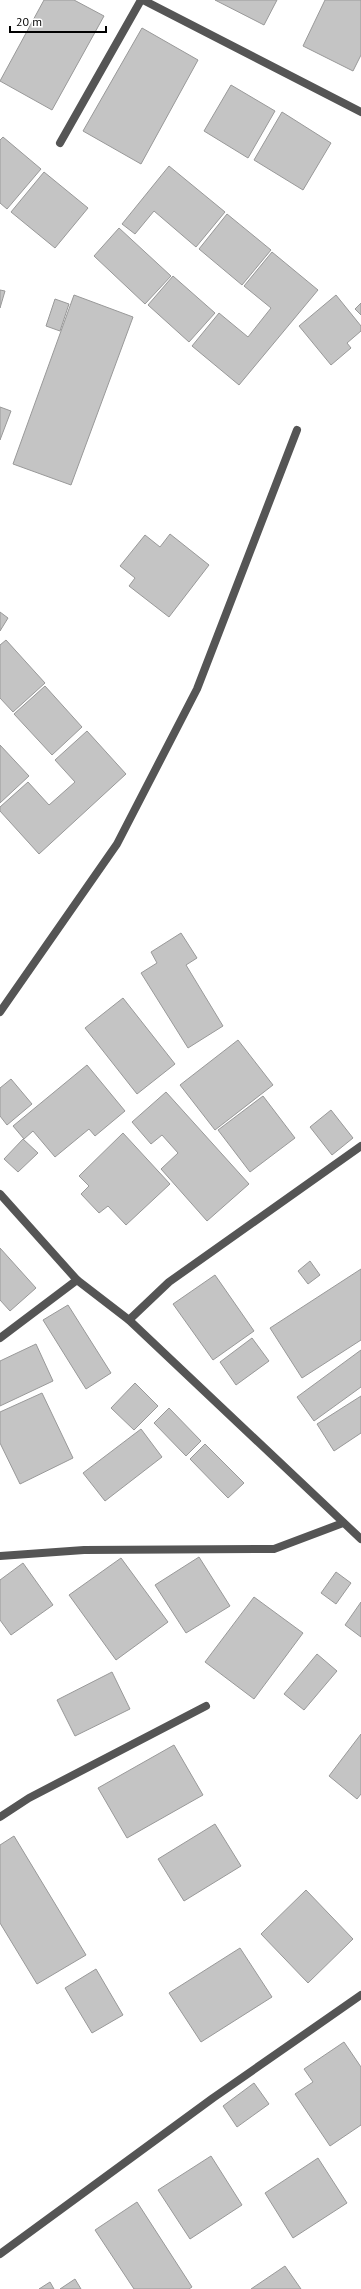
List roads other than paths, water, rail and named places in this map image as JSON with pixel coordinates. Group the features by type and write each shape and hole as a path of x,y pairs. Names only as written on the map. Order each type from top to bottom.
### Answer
{"street":[{"path":"60,143 142,0 361,112"},
{"path":"0,1012 117,844 197,689 297,430"},
{"path":"129,1320 169,1282 361,1146"},
{"path":"0,1194 77,1280 129,1320 361,1539"},
{"path":"0,1338 77,1280"},
{"path":"0,1556 84,1550 274,1549 343,1523"},
{"path":"0,1817 29,1798 206,1706"},
{"path":"0,2254 212,2098 361,1995"}]}
